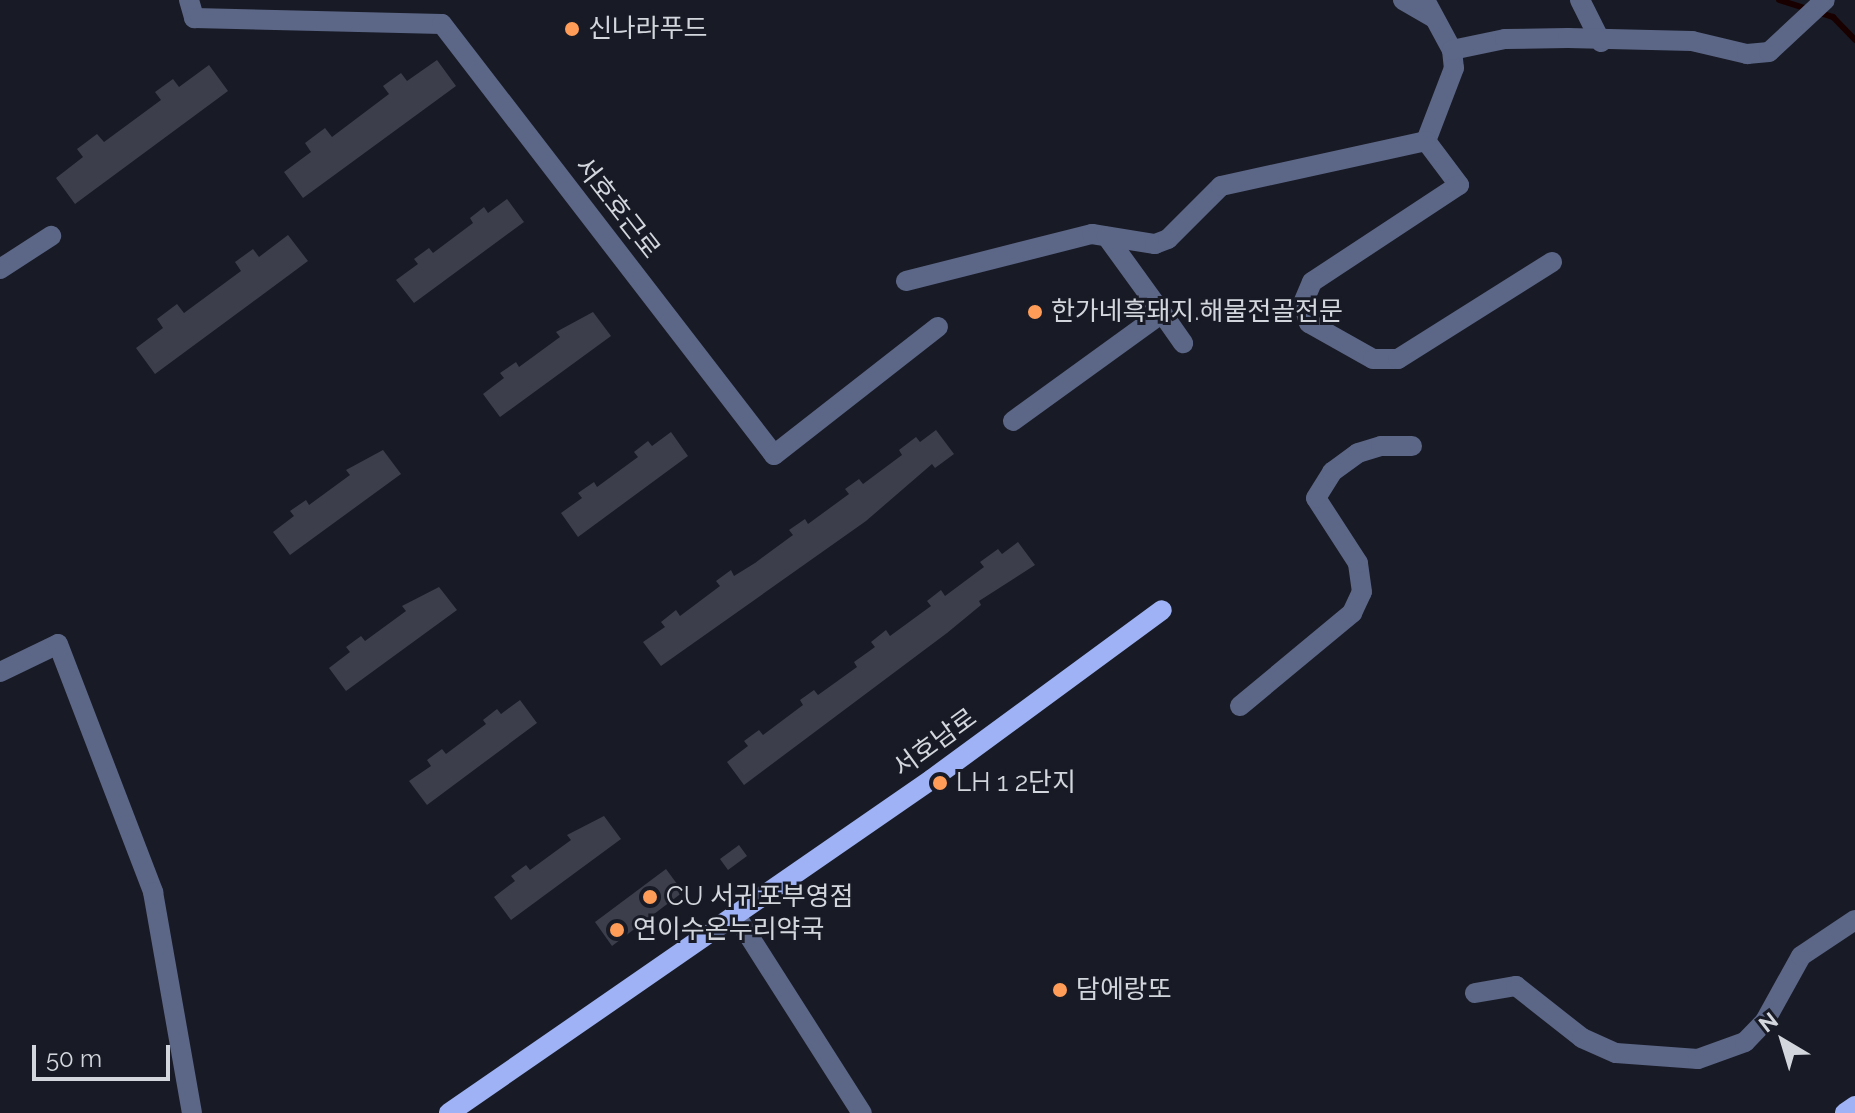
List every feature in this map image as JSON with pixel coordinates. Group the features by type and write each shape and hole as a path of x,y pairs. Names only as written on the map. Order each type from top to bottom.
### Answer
{"main road":[{"name":"서호남로","path":"449,1113 1162,610"},
{"path":"1848,1113 1855,1107"}],"street":[{"path":"1403,0 1438,20"},
{"path":"1425,0 1452,50 1450,88 1426,141"},
{"path":"1580,0 1601,42"},
{"path":"1452,50 1505,39 1692,41 1747,54 1769,52 1794,33 1819,4"},
{"name":"서호호근로","path":"192,9 442,24 774,455 938,327"},
{"path":"906,281 1075,236 1155,244 1168,239 1205,199 1230,183 1426,141"},
{"path":"1426,141 1459,185 1312,282 1304,313 1318,332 1373,359 1398,359 1552,262"},
{"path":"0,269 51,236"},
{"path":"1107,237 1183,343"},
{"path":"1013,421 1162,313"},
{"path":"1240,706 1352,613 1362,592 1358,563 1316,498 1332,472 1358,453 1412,446"},
{"path":"0,672 58,644 153,892 192,1113"},
{"path":"735,914 862,1113"},
{"path":"1475,993 1516,986 1582,1038 1616,1053 1698,1059 1745,1042 1765,1021 1801,956 1855,920"}],"building":[{"path":"437,60 456,86 303,198 284,172 311,152 305,143 325,128 332,137 389,94 383,86 401,73 407,81"},
{"path":"209,65 228,91 75,204 56,178 83,157 77,149 97,134 104,142 161,100 155,92 173,79 179,87"},
{"path":"507,199 524,222 414,303 396,280 418,264 414,259 429,248 433,253 473,223 470,218 484,207 488,213"},
{"path":"288,235 308,261 155,374 136,348 163,328 157,319 177,304 184,313 241,271 235,262 253,249 259,257"},
{"path":"593,312 611,336 500,417 483,394 504,378 500,373 516,362 519,367 560,337 556,332"},
{"path":"936,430 954,454 935,468 932,464 866,521 661,666 643,642 665,627 661,622 676,610 680,616 720,586 716,581 731,570 734,576 755,563 793,535 789,530 805,519 808,524 849,494 845,489 859,479 863,484 902,455 899,450 916,437 920,442"},
{"path":"671,432 688,456 578,537 561,513 582,498 578,493 594,482 597,487 638,457 634,452 648,441 652,446"},
{"path":"383,450 401,474 290,555 273,532 294,516 290,511 306,500 309,505 350,475 346,470"},
{"path":"1018,542 1035,565 979,601 981,605 947,633 744,785 727,762 748,746 744,741 759,730 763,735 803,705 800,700 814,690 818,695 857,667 854,662 875,647 871,642 886,630 890,636 931,606 927,601 941,590 945,596 984,567 980,562 998,549 1002,554"},
{"path":"439,587 457,610 346,691 329,668 350,652 346,647 361,636 365,641 406,611 402,606"},
{"path":"520,700 537,723 427,805 409,781 431,766 427,760 442,749 446,754 486,724 483,720 497,709 501,714"},
{"path":"604,816 621,839 511,920 494,897 515,881 511,876 526,865 530,870 571,840 567,835"},
{"path":"739,845 747,856 728,870 720,859"},
{"path":"666,869 683,892 612,946 595,922"}],"waterway":[{"path":"1779,0 1833,17 1855,40"}],"place":[{"name":"신나라푸드","path":"572,29"},
{"name":"한가네흑돼지.해물전골전문","path":"1035,312"},
{"name":"LH 1 2단지","path":"940,783"},
{"name":"CU 서귀포부영점","path":"650,897"},
{"name":"연이수온누리약국","path":"617,930"},
{"name":"담에랑또","path":"1060,990"}]}
